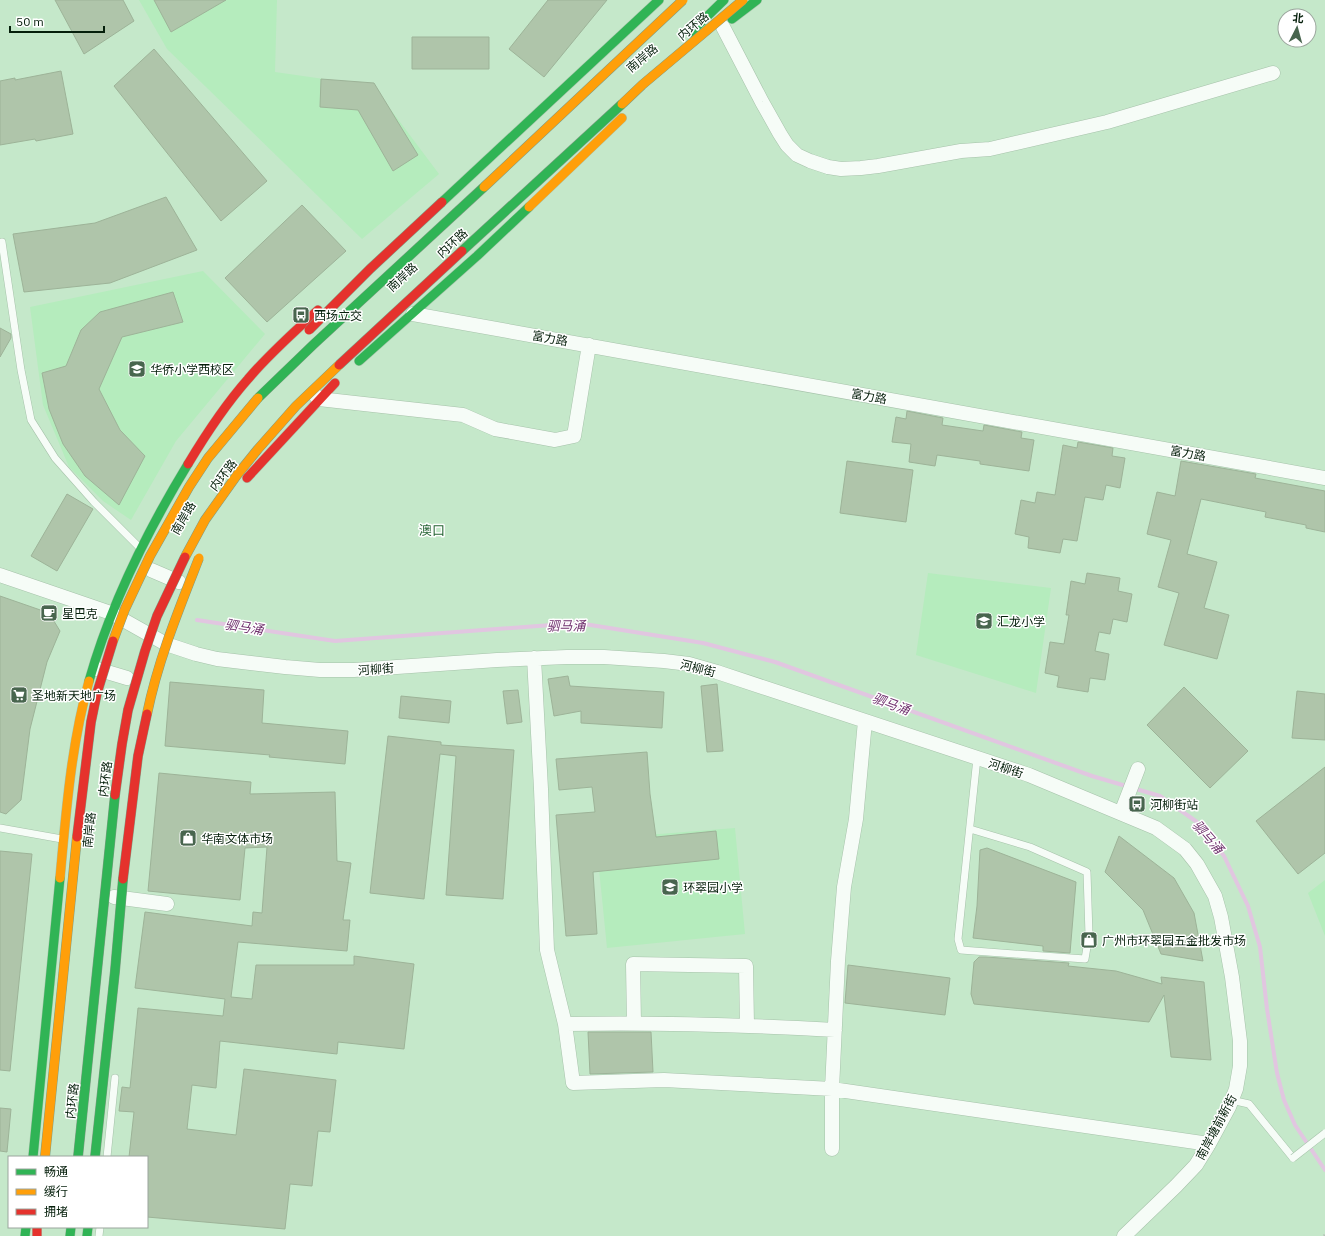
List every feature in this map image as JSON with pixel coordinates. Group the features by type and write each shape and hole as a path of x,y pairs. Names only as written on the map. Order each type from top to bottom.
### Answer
{"main road":[{"path":"33,1156 64,839 79,727 93,667 111,613 140,548 197,449 226,405 241,386 279,346 646,0"},
{"path":"305,334 394,245 659,0"},
{"name":"内环路","path":"45,1156 84,767 92,721 103,677 122,618 148,557 207,459 239,424 262,394 579,100 683,0"},
{"name":"南岸路","path":"128,627 136,604 161,575 176,523 239,424 329,338 694,0"},
{"path":"726,0 657,84 757,0"},
{"path":"642,85 726,0"},
{"name":"南岸路","path":"627,86 726,0"},
{"name":"内环路","path":"78,1156 114,800 128,710 144,650 157,616 192,543 205,520 236,475 296,406 642,85 743,0"},
{"path":"605,134 612,100"},
{"path":"350,368 477,256 626,114"},
{"path":"329,338 342,288"},
{"path":"197,449 239,424 267,376"},
{"path":"84,1156 116,818 127,745 141,679 154,639 178,582 200,541 215,518 236,490 340,378"},
{"path":"281,409 302,388"},
{"path":"218,516 236,475"},
{"path":"95,1156 125,862 138,756 153,688 162,656 181,602 203,550"},
{"path":"143,628 152,605"},
{"name":"南岸路","path":"87,832 92,778 99,734"},
{"path":"53,1156 83,870"},
{"path":"74,1091 94,1057"}],"street":[{"path":"424,250 439,218 575,92 671,0"},
{"path":"723,27 762,102 787,145 797,155 810,161 828,167 841,169 878,166 961,151 990,149 1107,122 1273,72"},
{"path":"401,231 439,218"},
{"name":"富力路","path":"413,314 1325,478"},
{"path":"302,388 319,399 463,415 495,429 555,440 574,436 589,345"},
{"name":"河柳街","path":"0,575 111,613 128,627 143,628 154,639 182,650 217,659 320,670 354,670 567,657 625,658 689,664 1029,775 1156,828 1185,849 1197,864 1215,896 1222,917"},
{"path":"161,575 178,582"},
{"path":"534,658 547,950 564,1024 573,1083 664,1080 832,1089 1209,1144"},
{"path":"93,667 120,677"},
{"path":"832,1149 832,1089 838,961 844,887 856,819 865,721"},
{"path":"1121,814 1138,769"},
{"path":"108,896 130,903 167,904"},
{"name":"南岸塘前新街","path":"1124,1236 1140,1222 1196,1165 1209,1144 1236,1089 1240,1066 1240,1041 1232,977 1222,917"},
{"path":"634,1023 633,964 746,966 747,1025"},
{"path":"564,1024 634,1023 747,1025 835,1030"}],"lane":[{"path":"2,242 21,370 31,420 55,458 94,502 140,548"},
{"path":"970,829 1030,847 1087,872 1089,935 1085,959 961,950 958,939 977,758"},
{"path":"0,828 64,839"},
{"path":"107,1156 116,1068"},
{"path":"1231,1100 1249,1104 1293,1158 1325,1134"}],"shaded area":[{"path":"139,0 277,0 275,72 373,86 439,174 362,239 167,49"},
{"name":"华侨小学西校区","path":"203,271 265,334 176,441 131,520 103,501 69,467 43,405 30,307"},
{"name":"汇龙小学","path":"928,573 1051,588 1036,693 916,655"},
{"name":"环翠园小学","path":"735,828 745,934 607,948 596,839"},
{"path":"1325,880 1325,936 1308,893"}],"building":[{"path":"55,0 123,0 134,21 84,54"},
{"path":"154,0 226,0 171,32"},
{"path":"548,0 607,0 544,77 509,49"},
{"path":"412,37 489,37 489,69 412,69"},
{"path":"154,49 267,181 221,221 114,86"},
{"path":"61,71 73,134 36,141 35,139 0,145 0,81 15,78 15,80"},
{"path":"321,79 374,83 418,155 393,171 358,110 320,107"},
{"path":"166,197 197,250 110,283 24,292 13,234 95,223"},
{"path":"302,205 346,251 267,322 225,278"},
{"path":"173,292 183,322 122,337 99,389 120,430 145,456 119,505 85,476 63,444 49,409 42,373 66,366 81,330 100,312"},
{"path":"0,328 11,334 11,338 0,357"},
{"path":"907,411 943,418 942,425 983,431 984,425 1022,432 1021,438 1034,440 1029,471 980,464 980,461 937,455 935,466 909,462 911,444 892,442 896,417 906,419"},
{"path":"1078,442 1113,448 1112,456 1125,458 1120,488 1106,485 1103,500 1085,497 1077,541 1063,539 1060,553 1028,548 1029,537 1015,534 1021,500 1035,503 1037,492 1055,495 1063,445 1077,448"},
{"path":"847,461 913,470 906,522 840,513"},
{"path":"1181,461 1256,474 1255,478 1325,491 1325,532 1306,528 1306,525 1265,517 1266,512 1201,499 1187,554 1217,562 1204,608 1229,615 1217,659 1164,645 1179,593 1158,587 1171,540 1147,534 1157,492 1175,496"},
{"path":"67,494 93,509 57,571 31,556"},
{"path":"1087,573 1120,578 1118,591 1132,594 1127,622 1113,619 1110,634 1099,632 1095,651 1109,654 1105,680 1090,678 1088,692 1057,687 1059,676 1045,673 1050,642 1064,644 1069,615 1066,615 1071,581 1085,584"},
{"name":"圣地新天地广场","path":"0,596 49,613 60,631 47,662 30,729 21,800 6,814 0,812"},
{"path":"568,676 570,686 664,692 662,728 581,723 581,711 554,716 548,679"},
{"path":"170,682 264,690 262,723 348,731 345,764 269,757 270,755 165,746"},
{"path":"717,684 723,751 707,752 701,686"},
{"path":"1184,687 1248,751 1210,788 1147,725"},
{"path":"518,690 522,722 507,724 503,691"},
{"path":"1297,691 1325,694 1325,740 1292,738"},
{"path":"401,696 451,701 449,723 399,718"},
{"path":"388,736 441,742 441,745 514,750 503,899 446,895 456,756 440,754 424,899 370,893"},
{"path":"647,752 650,794 656,837 716,831 719,859 593,872 597,934 566,936 556,815 595,812 592,787 559,790 556,759"},
{"path":"1325,767 1325,853 1298,874 1256,821"},
{"path":"159,773 251,782 250,794 335,792 337,861 351,863 343,920 350,920 347,951 238,942 231,997 252,999 256,965 354,965 354,956 414,964 404,1049 338,1042 337,1054 220,1041 216,1088 192,1085 187,1129 236,1135 244,1069 336,1080 330,1132 318,1131 312,1186 290,1184 285,1229 148,1217 148,1156 129,1156 134,1112 119,1111 122,1087 130,1088 138,1008 223,1016 225,999 135,988 145,912 252,926 253,912 262,913 267,847 245,848 240,900 148,891"},
{"path":"1119,836 1174,878 1194,913 1203,961 1161,954 1143,910 1105,872"},
{"path":"987,848 1076,882 1070,953 1043,951 1043,946 973,938 977,906 980,850"},
{"path":"0,851 32,854 10,1071 0,1070"},
{"path":"979,957 1069,963 1068,966 1116,971 1162,984 1161,977 1204,982 1211,1060 1171,1057 1164,995 1149,1022 974,1004 971,994 974,962"},
{"path":"848,965 950,978 945,1015 845,1003"},
{"path":"588,1032 651,1032 653,1072 590,1074"},
{"path":"0,1108 11,1109 7,1152 0,1151"}],"waterway":[{"name":"驷马涌","path":"197,620 335,641 578,623 703,643 775,662 1092,776 1160,796 1197,822 1224,856 1248,906 1260,947 1267,1009 1277,1073 1284,1100 1295,1125 1325,1170"}],"traffic: fast":[{"path":"442,202 659,0"},
{"path":"690,33 724,0"},
{"path":"732,19 757,0"},
{"path":"462,251 622,104"},
{"path":"258,398 314,344 484,187"},
{"path":"359,361 477,256 529,207"},
{"path":"89,681 108,624 131,569 158,516 188,464"},
{"path":"78,1156 115,795"},
{"path":"33,1156 60,878"},
{"path":"95,1156 115,971 123,879"},
{"path":"25,1236 26,1228"},
{"path":"70,1236 71,1228"},
{"path":"87,1236 88,1228"}],"traffic: slow":[{"path":"484,187 683,0"},
{"path":"622,104 642,85 743,0"},
{"path":"529,207 622,118"},
{"path":"185,557 205,520 237,475 296,406 339,365"},
{"path":"113,641 125,609 150,556 189,487 208,458 258,398"},
{"path":"147,714 163,654 199,558"},
{"path":"60,878 73,754 89,681"},
{"path":"45,1156 77,837"}],"traffic: jam":[{"path":"309,330 370,269 442,202"},
{"path":"339,365 462,251"},
{"path":"188,464 231,399 273,352 318,310"},
{"path":"247,478 335,383"},
{"path":"115,795 128,710 145,651 157,616 185,557"},
{"path":"77,837 91,722 97,693 113,641"},
{"path":"123,879 138,756 147,714"},
{"path":"37,1228 37,1236"}],"place":[{"name":"西场立交","path":"301,315"},
{"name":"华侨小学西校区","path":"137,369"},
{"name":"星巴克","path":"49,613"},
{"name":"汇龙小学","path":"984,621"},
{"name":"圣地新天地广场","path":"19,695"},
{"name":"河柳街站","path":"1137,804"},
{"name":"华南文体市场","path":"188,838"},
{"name":"环翠园小学","path":"670,887"},
{"name":"广州市环翠园五金批发市场","path":"1089,940"}],"district":[{"name":"澳口","path":"432,530"}]}
